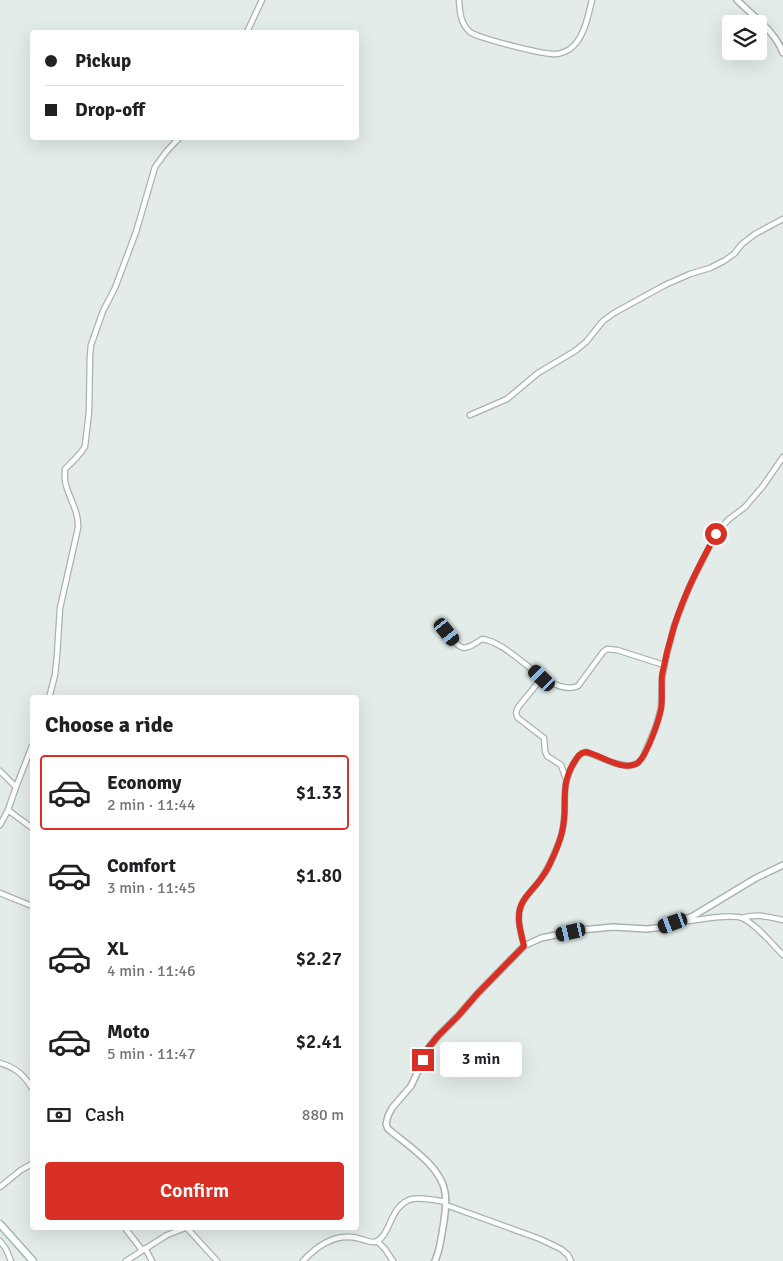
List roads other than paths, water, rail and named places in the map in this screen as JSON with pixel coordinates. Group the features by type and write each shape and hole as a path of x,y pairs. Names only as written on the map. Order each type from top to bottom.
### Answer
{"main road":[{"path":"0,1224 34,1261"}],"street":[{"path":"248,30 262,0"},
{"path":"459,0 461,20 472,34 521,49 556,54 570,49 577,42 583,31 592,0"},
{"path":"737,0 766,27 783,53"},
{"path":"50,695 55,675 60,608 78,528 76,513 65,483 65,469 85,446 89,412 91,345 136,232 155,167 177,140"},
{"path":"470,415 507,399 538,373 586,342 602,321 614,313 665,284 724,261 755,234 783,218"},
{"path":"524,946 518,916 526,896 542,878 547,869 562,834 565,819 564,788 571,767 582,752 629,766 638,763 643,757 661,708 662,678 674,626 690,585 716,534 728,520 745,507 763,486 783,457"},
{"path":"447,632 461,648 472,646 482,639 493,642 519,658 542,678 564,688 578,686 608,649 664,666"},
{"path":"542,678 519,706 516,715 544,738 547,756 561,765 566,779"},
{"path":"0,825 8,810 30,751"},
{"path":"0,771 16,787"},
{"path":"8,810 30,826"},
{"path":"435,1261 439,1252 446,1203 445,1190 437,1174 426,1159 388,1129 386,1124 392,1108 411,1086 429,1047 438,1036 524,946 541,938 581,930 613,927 646,929 663,927 693,916 756,878 783,865"},
{"path":"0,893 30,905"},
{"path":"742,918 757,915 783,920"},
{"path":"673,923 730,916 742,918 752,924 783,955"},
{"path":"0,1063 12,1067 22,1074 30,1085"},
{"path":"0,1187 30,1165"},
{"path":"304,1261 308,1256 335,1238 346,1236 360,1238 368,1242 377,1241 383,1235 398,1207 405,1202 418,1198 446,1203 540,1239 561,1249 568,1255 571,1261"},
{"path":"127,1230 152,1261"},
{"path":"126,1261 167,1235 181,1230"},
{"path":"188,1230 217,1261"},
{"path":"0,1241 11,1261"},
{"path":"377,1241 393,1261"}]}
